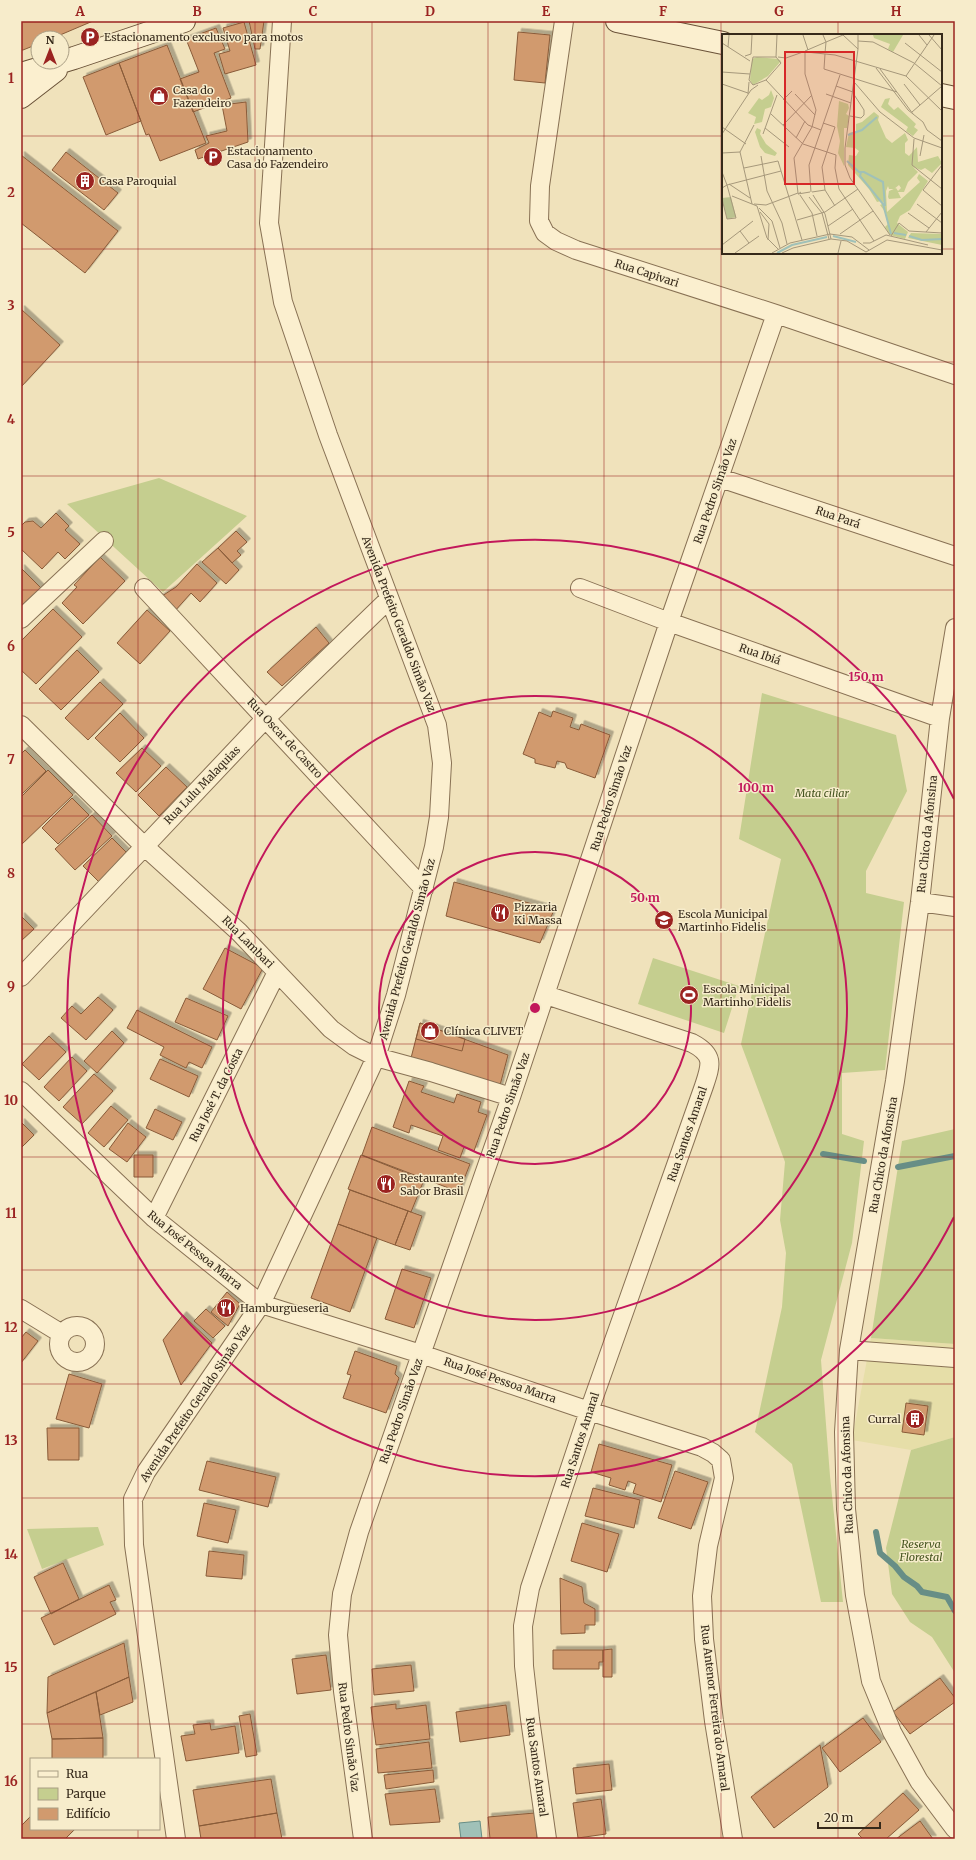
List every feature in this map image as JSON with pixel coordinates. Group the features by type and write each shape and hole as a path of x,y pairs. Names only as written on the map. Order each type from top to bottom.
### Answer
{"main road":[{"path":"21,74 184,21"},
{"path":"617,21 722,43"},
{"path":"21,97 44,77 74,58"},
{"path":"942,95 955,98"}],"street":[{"name":"Avenida Prefeito Geraldo Simão Vaz","path":"176,1839 134,1545 133,1499 146,1472 261,1304 376,1057 396,995 424,889 434,847 439,817 442,763 437,725 328,435 283,302 269,223 282,21"},
{"name":"Rua Capivari","path":"564,21 540,186 539,221 545,233 556,241 576,250 776,314 955,375"},
{"name":"Rua Pedro Simão Vaz","path":"363,1839 341,1675 338,1635 342,1594 359,1532 546,995 669,622 776,314"},
{"name":"Rua Pará","path":"720,478 955,556"},
{"path":"21,619 104,541"},
{"name":"Rua Oscar de Castro","path":"144,588 424,889"},
{"name":"Rua Ibiá","path":"580,588 669,622 940,718"},
{"name":"Rua Lulu Malaquias","path":"21,977 266,718 389,599"},
{"name":"Rua Chico da Afonsina","path":"955,628 940,718 920,902 895,1082 849,1350 844,1432 846,1509 855,1595 871,1681 892,1732 919,1781 955,1829"},
{"name":"Rua Lambari","path":"21,726 144,846 239,932 331,1029 354,1046 376,1057 431,1072 511,1097"},
{"path":"920,902 955,907"},
{"name":"Rua José T. da Costa","path":"154,1218 278,972"},
{"name":"Rua Santos Amaral","path":"546,995 692,1043 707,1053 709,1068 704,1086 589,1411 530,1588 523,1626 524,1666 547,1839"},
{"name":"Rua José Pessoa Marra","path":"21,1091 154,1218 261,1304 421,1354 589,1411 702,1447 713,1453 721,1460"},
{"path":"21,1309 62,1334"},
{"path":"849,1350 955,1358"},
{"name":"Rua Antenor Ferreira do Amaral","path":"721,1460 724,1478 708,1546 702,1596 704,1639 713,1714 733,1839"}],"shaded area":[{"path":"871,1338 955,1344 955,1437 911,1450 852,1440"}],"green space":[{"path":"159,478 247,516 163,592 67,504"},
{"name":"Mata ciliar","path":"762,693 896,735 907,791 866,871 866,893 904,902 885,1070 842,1073 842,1134 864,1141 852,1243 821,1360 830,1476 843,1602 821,1602 792,1464 755,1432 782,1307 786,1253 780,1220 785,1162 741,1044 781,859 739,839"},
{"name":"Escola Minicipal Martinho Fidelis","path":"653,958 739,986 724,1033 638,1004"},
{"path":"955,1129 955,1344 871,1338 902,1141"},
{"name":"Reserva Florestal","path":"955,1437 955,1673 932,1637 910,1622 892,1594 886,1548 911,1450"},
{"path":"98,1527 104,1545 42,1569 27,1529"}],"water":[{"path":"480,1821 482,1839 461,1839 459,1823"}],"building":[{"path":"21,21 93,21 70,31 30,30 30,47 21,50"},
{"path":"249,21 264,21 260,49 255,49"},
{"path":"244,22 256,65 225,74 219,54 230,51 223,28"},
{"name":"Casa do Fazendeiro","path":"216,28 225,49 214,53 231,98 193,112 180,79 199,72 186,39"},
{"path":"518,32 550,35 545,83 514,80"},
{"name":"Casa do Fazendeiro","path":"167,45 206,143 160,161 149,134 146,135 119,63"},
{"path":"119,63 141,121 106,135 83,77"},
{"path":"246,102 248,142 198,159 195,150 209,143 206,136 227,131 222,105"},
{"name":"Casa Paroquial","path":"66,152 118,193 104,210 52,170"},
{"path":"21,155 118,231 85,273 21,223"},
{"path":"21,309 60,345 21,387"},
{"path":"56,513 69,526 65,530 80,544 65,559 58,552 42,569 21,549 21,526 25,522 33,521 41,528"},
{"path":"236,531 247,542 237,551 241,555 232,563 218,548"},
{"path":"218,548 239,570 226,584 202,562"},
{"path":"100,557 125,581 83,624 62,603 77,587 74,585"},
{"path":"197,564 217,583 200,602 191,593 174,612 159,598 176,587"},
{"path":"21,568 42,589 21,609"},
{"path":"53,609 82,637 36,684 21,670 21,641"},
{"path":"147,610 170,631 140,664 117,643"},
{"path":"316,627 329,643 282,686 267,672"},
{"path":"77,650 99,672 61,710 39,689"},
{"path":"100,682 123,704 88,740 65,718"},
{"path":"553,711 573,718 570,727 579,730 581,724 610,735 595,778 567,768 565,763 557,761 555,768 535,763 535,759 523,754 539,712 551,717"},
{"path":"120,713 144,738 120,762 95,738"},
{"path":"142,748 161,766 136,792 116,773"},
{"path":"25,750 46,771 21,795 21,754"},
{"path":"166,767 187,787 159,816 138,795"},
{"path":"48,770 73,795 21,845 21,797"},
{"path":"72,798 89,815 58,844 42,828"},
{"path":"92,815 112,836 75,870 55,849"},
{"path":"112,838 131,857 102,885 83,866"},
{"name":"Pizzaria Ki Massa","path":"454,882 554,910 540,943 446,916"},
{"path":"21,916 34,929 21,941"},
{"path":"225,948 263,968 241,1009 203,989"},
{"path":"98,997 113,1010 86,1040 61,1018 72,1006 81,1014"},
{"path":"186,998 228,1016 217,1040 175,1022"},
{"path":"137,1010 212,1047 202,1068 189,1062 186,1068 160,1055 164,1047 127,1028"},
{"path":"420,1023 508,1055 499,1089 411,1058"},
{"name":"Clínica CLIVET","path":"420,1023 465,1039 462,1051 416,1039"},
{"path":"112,1031 124,1043 97,1073 84,1061"},
{"path":"49,1036 66,1052 39,1080 22,1064"},
{"path":"72,1057 87,1071 59,1101 44,1087"},
{"path":"160,1059 198,1076 189,1097 150,1079"},
{"path":"94,1074 113,1091 82,1124 63,1107"},
{"path":"409,1081 424,1086 421,1092 454,1103 457,1094 481,1102 478,1112 487,1115 474,1151 464,1147 460,1158 438,1150 443,1136 411,1125 409,1133 393,1127"},
{"path":"111,1106 128,1120 104,1147 88,1133"},
{"path":"155,1109 182,1122 173,1140 146,1128"},
{"path":"21,1122 34,1135 21,1148"},
{"path":"128,1123 146,1137 127,1162 109,1149"},
{"path":"372,1127 470,1164 459,1192 362,1155"},
{"path":"134,1155 153,1155 153,1177 134,1177"},
{"name":"Restaurante Sabor Brasil","path":"361,1155 424,1180 411,1212 348,1189"},
{"path":"350,1190 408,1211 395,1245 338,1224"},
{"path":"408,1211 422,1216 410,1250 395,1245"},
{"path":"338,1224 377,1238 350,1312 311,1298"},
{"path":"402,1269 431,1278 414,1328 385,1319"},
{"name":"Hamburgueseria","path":"227,1292 240,1304 228,1326 211,1312"},
{"path":"206,1309 225,1326 213,1338 194,1321"},
{"path":"183,1315 212,1343 181,1385 163,1340"},
{"path":"26,1332 38,1341 21,1363 21,1338"},
{"path":"355,1351 397,1366 395,1374 399,1378 386,1413 343,1398 351,1375 347,1374"},
{"path":"69,1374 102,1384 89,1428 56,1419"},
{"name":"Curral","path":"906,1403 928,1406 924,1435 902,1432"},
{"path":"47,1428 79,1428 79,1460 48,1460"},
{"path":"599,1444 672,1465 661,1502 633,1493 636,1484 628,1481 625,1490 609,1485 611,1478 591,1472"},
{"path":"207,1461 276,1477 268,1507 199,1490"},
{"path":"675,1471 708,1482 691,1529 658,1518"},
{"path":"593,1488 640,1500 634,1528 585,1516"},
{"path":"204,1503 236,1510 228,1543 197,1536"},
{"path":"582,1523 619,1534 607,1572 571,1561"},
{"path":"209,1551 244,1555 242,1579 206,1576"},
{"path":"63,1563 79,1599 51,1614 34,1577"},
{"path":"560,1578 582,1587 584,1603 595,1609 595,1625 585,1625 585,1633 561,1634"},
{"path":"109,1585 116,1600 110,1602 116,1614 54,1645 41,1618"},
{"path":"124,1643 129,1677 47,1713 48,1677"},
{"path":"612,1649 612,1677 603,1677 603,1650"},
{"path":"553,1650 603,1650 603,1662 599,1662 599,1669 553,1669"},
{"path":"326,1655 331,1690 297,1694 292,1659"},
{"path":"411,1665 414,1691 374,1695 372,1669"},
{"path":"129,1677 133,1702 100,1715 96,1692"},
{"path":"940,1678 955,1698 955,1702 910,1734 893,1712"},
{"path":"96,1692 103,1738 52,1739 47,1713"},
{"path":"396,1704 396,1709 426,1705 430,1739 376,1745 371,1707"},
{"path":"506,1705 510,1735 460,1742 456,1712"},
{"path":"250,1714 257,1755 246,1757 239,1716"},
{"path":"863,1718 881,1742 840,1772 822,1748"},
{"path":"210,1723 211,1730 235,1726 239,1753 186,1761 181,1736 195,1734 193,1725"},
{"path":"103,1738 103,1758 52,1758 52,1739"},
{"path":"429,1742 432,1768 378,1773 376,1749"},
{"path":"820,1745 828,1787 774,1828 751,1797"},
{"path":"609,1764 612,1790 576,1794 573,1768"},
{"path":"433,1770 434,1782 386,1789 384,1775"},
{"path":"271,1779 277,1813 199,1826 193,1790"},
{"path":"435,1789 440,1822 390,1825 385,1794"},
{"path":"903,1793 919,1810 886,1839 863,1839 858,1834"},
{"path":"601,1799 606,1834 578,1838 573,1803"},
{"path":"277,1813 282,1839 201,1839 199,1826"},
{"path":"535,1813 537,1839 490,1839 488,1817"},
{"path":"30,1817 30,1830 74,1830 65,1839 21,1839 21,1826"},
{"path":"920,1821 933,1839 896,1839"}],"waterway":[{"path":"823,1154 864,1161"},
{"path":"898,1167 955,1156"},
{"path":"876,1532 880,1553 895,1566 904,1577 917,1586 922,1592 947,1597 955,1611"}],"place":[{"name":"Estacionamento exclusivo para motos","path":"90,37"},
{"name":"Casa do Fazendeiro","path":"159,96"},
{"name":"Estacionamento Casa do Fazendeiro","path":"213,157"},
{"name":"Casa Paroquial","path":"85,181"},
{"name":"Pizzaria Ki Massa","path":"500,913"},
{"name":"Escola Municipal Martinho Fidelis","path":"664,920"},
{"name":"Escola Minicipal Martinho Fidelis","path":"689,995"},
{"name":"Clínica CLIVET","path":"430,1031"},
{"name":"Restaurante Sabor Brasil","path":"386,1184"},
{"name":"Hamburgueseria","path":"226,1308"},
{"name":"Curral","path":"915,1419"}]}
